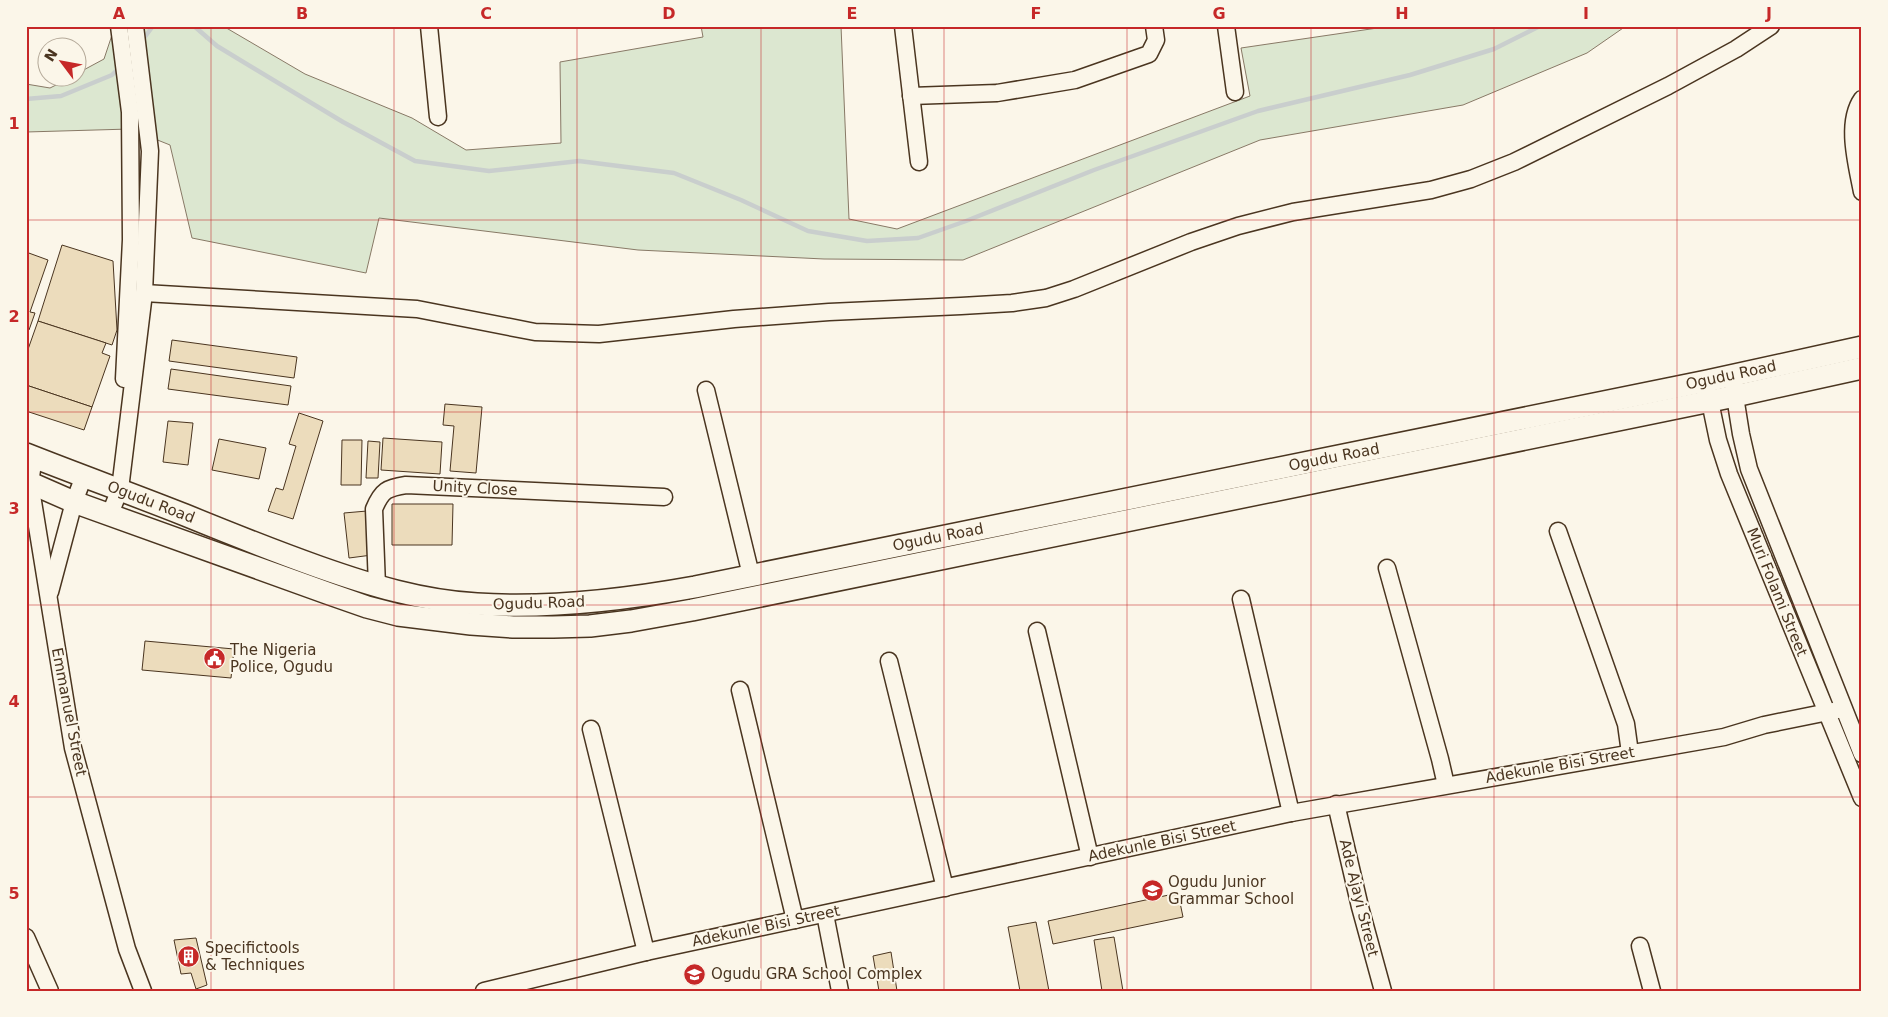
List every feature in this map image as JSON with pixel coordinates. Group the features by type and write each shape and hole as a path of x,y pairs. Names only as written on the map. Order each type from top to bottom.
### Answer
{"main road":[{"name":"Ogudu Road","path":"1733,386 1862,346"},
{"name":"Ogudu Road","path":"30,456 114,487 246,540 377,586 406,594 476,604 521,606 569,604 650,595 1733,386 1862,368"},
{"name":"Ogudu Road","path":"28,482 74,502 367,607 415,618 471,624 513,627 590,626 631,621 869,574 1708,391"},
{"path":"866,552 869,574"}],"street":[{"path":"105,513 114,487 144,293 150,151 138,111 119,26"},
{"path":"114,487 115,458 124,376 138,111 136,26"},
{"path":"429,26 438,117"},
{"path":"903,26 919,162"},
{"path":"911,96 997,93 1075,80 1149,54 1156,40 1154,26"},
{"path":"1226,26 1235,92"},
{"path":"144,293 417,309 535,332 599,334 734,319 829,312 1012,303 1046,298 1074,289 1191,242 1238,226 1293,212 1432,190 1480,175 1514,162 1668,86 1736,49 1771,26"},
{"path":"1862,99 1854,116 1856,155 1862,192"},
{"path":"1733,386 1749,469 1862,754"},
{"path":"706,390 751,575"},
{"name":"Muri Folami Street","path":"1708,391 1718,440 1728,474 1862,798"},
{"name":"Emmanuel Street","path":"30,456 28,482 49,597 73,748 127,949 143,991"},
{"path":"49,597 74,502 84,476"},
{"name":"Unity Close","path":"377,586 374,509 384,491 393,487 406,485 664,497"},
{"path":"1558,531 1626,724 1630,753"},
{"path":"1387,568 1446,784"},
{"path":"1241,599 1291,813"},
{"path":"1037,631 1090,857"},
{"path":"889,661 945,888"},
{"path":"740,690 795,920"},
{"name":"Adekunle Bisi Street","path":"484,991 646,952 1291,813 1446,784 1724,737 1764,726 1843,709"},
{"path":"591,729 646,952"},
{"name":"Ade Ajayi Street","path":"1336,804 1360,907 1383,991"},
{"path":"825,914 840,991"},
{"path":"26,937 50,991"},
{"path":"1640,946 1652,991"}],"green space":[{"path":"115,26 223,26 305,74 412,118 466,150 561,143 560,62 703,37 701,26 841,26 849,219 897,229 1250,96 1241,48 1391,26 1626,26 1587,53 1463,105 1260,140 963,260 824,259 638,250 379,218 366,273 192,238 170,145 130,129 26,132 26,84 38,86 38,88 88,88 88,68 104,59"}],"building":[{"path":"62,245 113,261 117,330 112,345 38,321"},
{"path":"26,252 48,260 30,312 35,313 29,330 26,329"},
{"path":"38,321 106,343 102,353 110,356 92,407 26,385 26,355"},
{"path":"172,340 297,357 294,378 169,361"},
{"path":"171,369 291,386 288,405 168,389"},
{"path":"26,385 92,407 84,430 26,411"},
{"path":"445,404 482,407 476,473 450,471 454,426 443,425"},
{"path":"299,413 323,421 293,519 268,511 276,488 283,490 296,446 289,444"},
{"path":"168,421 193,423 188,465 163,462"},
{"path":"383,438 442,442 440,474 381,470"},
{"path":"219,439 266,448 259,479 212,470"},
{"path":"342,440 362,440 361,485 341,485"},
{"path":"368,441 380,442 378,478 366,478"},
{"path":"392,504 453,504 452,545 392,545"},
{"path":"367,511 372,555 349,558 344,513"},
{"path":"145,641 234,649 231,678 142,670"},
{"path":"1178,893 1183,917 1053,944 1048,921"},
{"path":"1036,922 1049,991 1020,991 1008,927"},
{"path":"1114,937 1123,991 1102,991 1094,940"},
{"name":"Specifictools & Techniques","path":"196,938 207,985 196,989 191,973 181,974 174,940"},
{"path":"891,952 897,991 879,991 873,956"}],"waterway":[{"path":"141,42 153,26"},
{"path":"194,26 217,46 343,122 415,161 489,171 579,161 674,173 741,200 808,231 867,241 918,238 1094,170 1258,111 1410,75 1494,49 1540,26"},
{"path":"26,99 61,96 112,75 120,67"}],"place":[{"name":"The Nigeria Police, Ogudu","path":"214,659"},
{"name":"Ogudu Junior Grammar School","path":"1152,891"},
{"name":"Specifictools & Techniques","path":"189,957"},
{"name":"Ogudu GRA School Complex","path":"695,974"}]}
